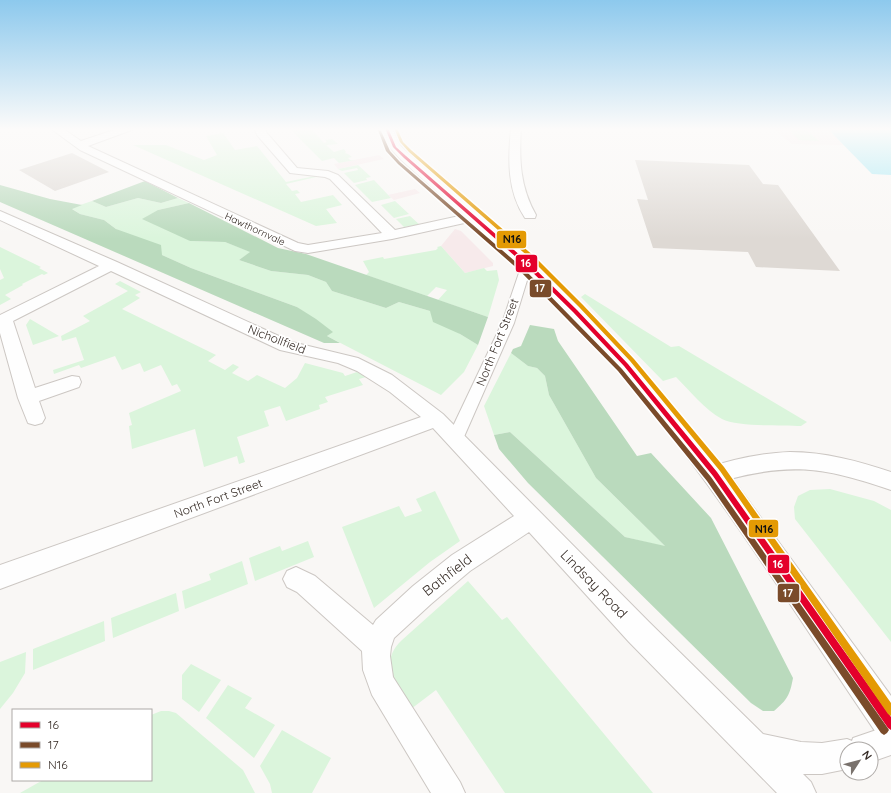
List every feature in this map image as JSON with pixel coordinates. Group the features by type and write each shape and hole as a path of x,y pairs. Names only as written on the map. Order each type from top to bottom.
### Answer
{"main road":[{"path":"414,165 527,264 626,364 716,474 891,725"}],"street":[{"name":"Hawthornvale","path":"121,165 294,247 308,249 392,235 473,217"},
{"path":"289,165 294,171 302,173 317,172 332,176 392,235"},
{"path":"515,165 517,188 522,202 530,215"},
{"name":"Nichollfield","path":"0,215 286,346 351,362 370,370 414,400 436,419"},
{"name":"North Fort Street","path":"455,439 508,322 527,264"},
{"path":"35,418 2,320 46,300 112,266"},
{"path":"28,398 72,382"},
{"name":"North Fort Street","path":"0,577 436,419"},
{"name":"Lindsay Road","path":"436,419 639,632 800,793"},
{"path":"716,474 756,463 800,460 832,464 862,471 891,481"},
{"name":"Bathfield","path":"449,793 382,686 376,668 375,657 377,646 385,629 422,595 461,563 531,518"},
{"path":"296,579 306,584 377,646"},
{"path":"879,744 891,740"},
{"path":"754,747 796,758 816,760 839,756"}],"shaded area":[{"path":"335,165 356,165 338,169"},
{"path":"415,189 420,193 394,200 388,195"},
{"path":"455,229 461,231 493,263 493,266 465,273 441,246"}],"green space":[{"path":"178,165 272,165 286,182 315,176 316,177 286,184 292,191 297,190 300,193 295,194 301,202 333,195 342,205 326,209 337,223 316,226"},
{"path":"358,165 371,177 366,178 367,180 354,183 344,173 358,170 357,168 342,171 338,169"},
{"path":"374,180 391,198 372,202 355,185"},
{"path":"145,181 178,198 161,203 138,198 106,207 92,201"},
{"path":"0,185 50,199 82,205 72,209 80,214 104,220 116,229 161,245 162,255 191,268 297,307 333,332 327,336 340,343 324,343 0,202"},
{"path":"138,198 161,203 178,198 189,203 158,210 190,241 225,242 251,252 239,260 271,271 308,275 326,282 332,291 386,308 399,302 430,311 460,334 478,345 464,372 441,395 327,336 332,332 297,307 191,268 162,255 116,229 104,220 80,214 71,208 92,201 106,207"},
{"path":"395,201 409,214 394,218 381,205"},
{"path":"189,203 278,248 306,254 488,317 478,345 460,334 433,322 430,311 399,302 386,308 332,291 326,282 308,275 271,271 239,260 250,252 225,242 190,241 142,219 158,210"},
{"path":"410,216 420,225 404,227 396,219"},
{"path":"441,246 465,273 484,268 487,271 497,270 499,280 488,317 438,300 447,290 436,287 427,296 366,275 369,272 363,261 436,250 438,248 437,247"},
{"path":"0,247 41,267 39,268 48,273 44,275 42,274 22,284 23,285 5,295 11,299 0,305 0,280 4,278 0,269"},
{"path":"120,281 141,292 135,295 140,298 122,309 216,355 208,361 225,370 233,364 239,367 232,373 248,381 257,375 285,388 297,378 305,363 343,373 345,376 357,372 366,377 359,379 363,385 325,397 328,402 319,405 320,409 286,421 280,406 264,411 269,426 237,437 245,462 239,464 237,456 204,467 195,429 132,449 129,426 132,425 129,413 181,391 177,384 172,386 161,365 144,372 140,363 122,370 115,356 81,368 79,365 54,374 53,370 84,360 76,337 62,341 61,336 90,321 83,316 128,291 115,284"},
{"path":"585,294 671,347 679,346 807,422 801,426 760,425 729,422 715,415 703,405 676,377 663,381 581,297"},
{"path":"30,319 59,336 33,345 26,325"},
{"path":"530,325 554,329 558,341 637,456 651,453 711,518 793,678 791,689 787,697 774,711 763,711 751,703 528,483 499,449 494,435 510,432 625,537 665,546 596,478 549,395 545,376 537,368 528,366 511,353 513,349 521,346"},
{"path":"511,353 528,366 537,368 545,376 549,395 596,478 666,547 625,537 510,432 494,435 484,406"},
{"path":"830,489 874,501 891,510 891,642 795,519 794,507 798,496 810,490"},
{"path":"435,491 460,541 430,562 374,608 342,527 399,506 405,517 422,511 416,499"},
{"path":"308,541 314,557 255,581 249,558 280,546 282,551"},
{"path":"242,561 248,584 185,609 182,591 211,580 209,574"},
{"path":"468,581 502,620 507,617 653,793 505,793 436,690 411,709 395,683 390,666 391,657 402,640"},
{"path":"176,593 179,611 113,638 111,618"},
{"path":"104,621 105,641 33,670 33,649"},
{"path":"26,652 25,673 13,693 0,709 0,662"},
{"path":"191,664 221,680 199,712 182,699 182,675"},
{"path":"228,685 252,698 245,708 275,725 254,758 206,718"},
{"path":"161,711 176,713 243,770 255,793 20,793 41,781 152,781 152,715"},
{"path":"282,730 331,758 312,793 272,793 270,784 260,766"}],"water":[{"path":"863,165 891,165 891,175 872,174"}],"building":[{"path":"35,165 95,165 109,172 55,191 19,170"},
{"path":"637,165 749,165 763,184 778,185 840,271 756,267 748,252 653,248 637,199 648,200"}],"transit line":[{"name":"17","path":"401,165 522,270 620,370 709,479 884,730"},
{"name":"16","path":"414,165 527,264 575,311 626,365 715,474 891,725"},
{"name":"N16","path":"426,165 533,258 632,360 722,469 891,711"}]}
